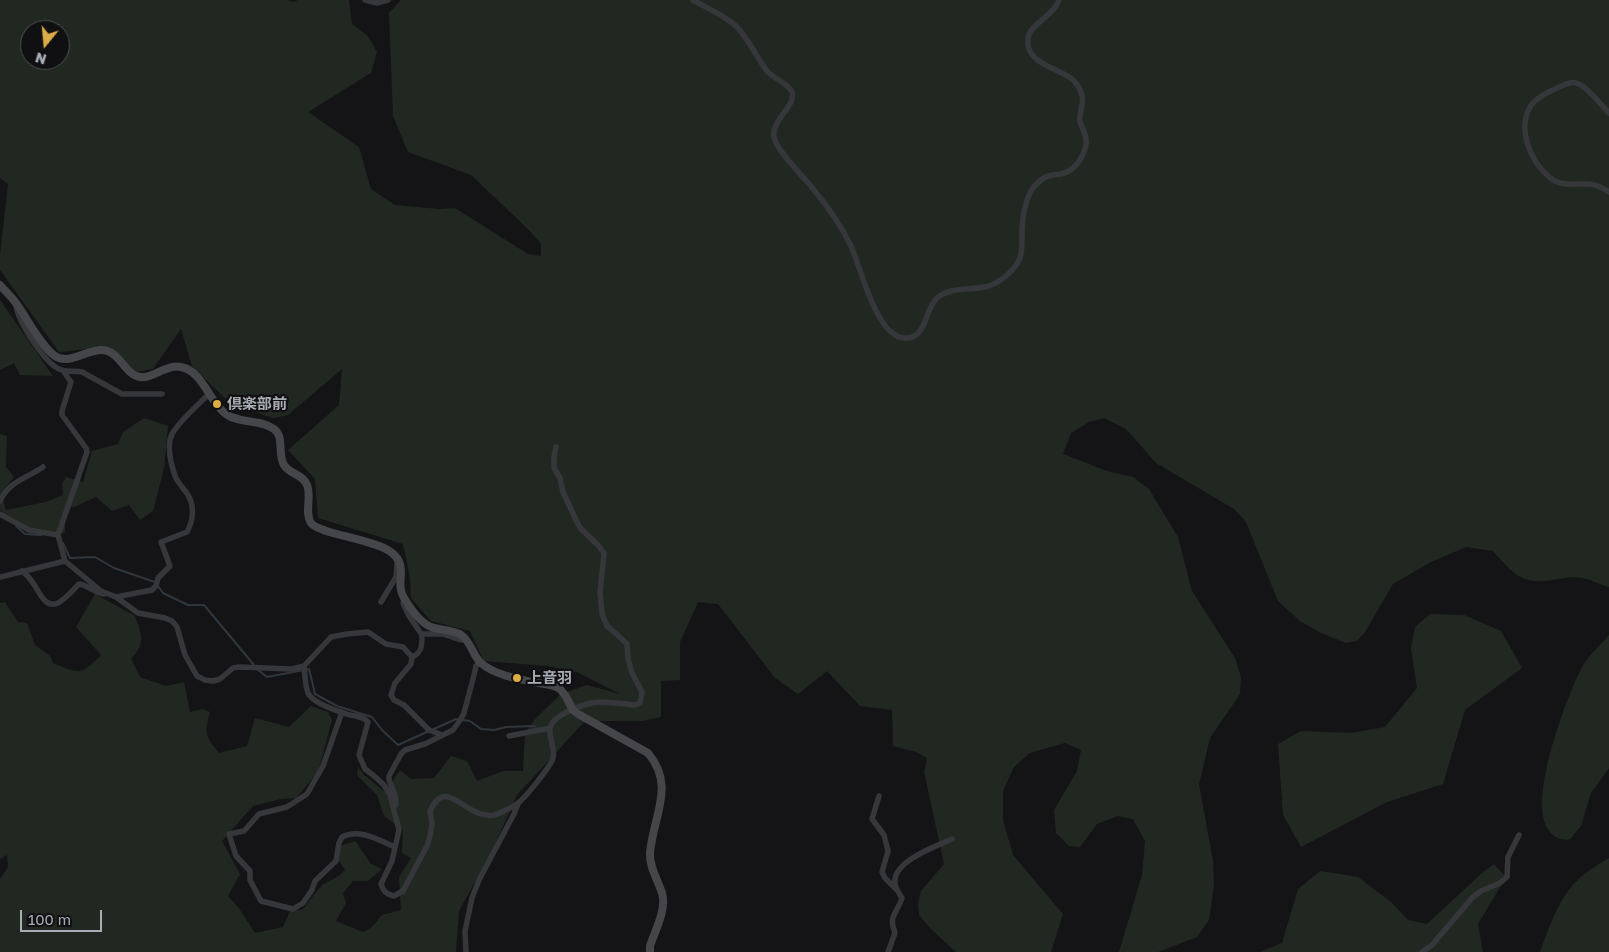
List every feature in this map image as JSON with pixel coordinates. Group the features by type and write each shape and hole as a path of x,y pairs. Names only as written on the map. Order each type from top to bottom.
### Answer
{"main road":[{"path":"0,285 53,355 60,359 67,359 98,350 108,350 133,374 139,377 144,377 171,366 181,367 194,373 225,414 276,430 280,437 283,465 307,483 309,519 313,526 376,544 393,553 401,565 403,596 428,626 462,635 480,662 494,672 560,689 573,710 589,722 648,753 656,762 662,786 650,853 655,876 662,894 663,908 650,946 650,952"}],"street":[{"path":"365,0 377,4 388,0"},
{"path":"693,0 735,25 768,73 788,87 792,93 792,102 782,113 776,126 774,137 780,150 810,184 836,218 851,246 880,318 892,334 904,338 915,336 922,330 931,306 937,298 945,293 991,285 1007,274 1018,262 1021,254 1024,215 1031,190 1042,179 1049,175 1061,174 1076,166 1080,161 1087,143 1080,121 1083,104 1082,94 1072,78 1040,62 1032,54 1028,40 1029,33 1053,10 1059,0"},
{"path":"1609,113 1580,84 1571,82 1549,92 1530,106 1525,128 1529,149 1534,159 1554,181 1566,185 1590,184 1609,192"},
{"path":"16,304 16,308 30,338 50,364 64,372 71,382 62,415 87,452 58,535 65,561 101,591 116,597 138,613 172,621 180,634 180,642 189,662 197,676 205,680 213,681 220,679 233,668 240,667 292,670 304,666 331,638 347,634 368,632 386,644 403,646 412,657 411,664 395,684 391,695 394,700 404,705 429,730 442,735"},
{"path":"64,372 82,372 122,394 162,394"},
{"path":"116,597 152,590 156,586 158,578 170,566 161,542 187,532 192,523 190,497 176,476 169,453 169,444 172,435 180,424 209,394"},
{"path":"466,952 465,931 472,898 479,880 518,804 553,758 550,728 555,718 592,703 634,705 640,703 642,692 632,673 628,660 627,644 607,626 602,614 600,593 604,553 581,529 563,492 560,478 554,468 556,447"},
{"path":"0,501 8,488 21,478 31,475 43,467"},
{"path":"0,514 29,530 58,535"},
{"path":"0,577 65,561"},
{"path":"381,602 396,577 397,563 399,561"},
{"path":"22,571 48,604 59,602 79,584 88,586 98,593 108,594"},
{"path":"403,596 401,600 422,635 421,651 418,655 412,657"},
{"path":"422,635 442,634 461,640 465,639"},
{"path":"395,814 395,795 389,776 401,754 405,750 425,744 453,730 461,719 474,673 480,662"},
{"path":"304,666 308,694 312,699 323,705 367,720 368,727 359,755 361,763 365,769 384,785 390,796 399,830 392,861 381,884 382,889 387,894 394,896 403,890 424,853 432,824 430,811 438,797 448,796 470,810 493,815 518,804"},
{"path":"342,712 323,766 307,794 287,807 259,814 244,831 229,834 236,856 250,871 250,880 262,901 293,909 303,903 312,890 315,881 336,861 342,837 355,833 374,838 395,847"},
{"path":"509,736 550,728"},
{"path":"878,796 872,819 884,835 888,851 882,872 885,878 898,891"},
{"path":"1422,952 1432,945 1472,898 1481,891 1500,883 1507,877 1508,858 1520,835"},
{"path":"888,952 895,933 891,923 892,917 902,898 895,884 896,875 909,860 952,839"}],"shaded area":[{"path":"0,0 286,0 294,2 298,0 349,0 352,24 368,36 377,52 371,73 308,112 359,147 371,189 395,205 439,209 455,208 528,254 541,256 541,244 529,230 471,175 408,152 393,116 389,13 401,0 1609,0 1609,587 1579,577 1541,581 1524,579 1512,571 1493,551 1466,547 1431,562 1393,584 1365,632 1357,641 1346,643 1321,633 1300,621 1278,601 1246,522 1234,509 1156,463 1126,429 1104,418 1089,422 1071,433 1063,454 1107,471 1133,477 1149,489 1178,537 1192,591 1235,658 1241,677 1240,694 1210,738 1199,784 1213,861 1214,886 1209,920 1197,937 1158,952 1119,952 1142,875 1145,841 1133,819 1118,816 1097,824 1080,847 1069,846 1056,833 1054,810 1077,771 1081,750 1065,743 1030,753 1014,767 1003,791 1003,820 1013,855 1063,914 1051,952 956,952 919,915 918,904 921,891 944,864 924,772 927,758 916,752 893,746 892,710 860,706 827,671 798,694 775,678 718,604 698,602 680,642 680,680 661,681 661,717 643,721 585,721 517,795 492,851 459,911 456,952 0,952 0,879 8,867 7,855 0,859 0,603 5,602 18,622 27,623 35,645 50,656 53,663 74,671 84,670 101,655 76,627 95,594 135,616 141,643 131,659 140,677 166,686 184,682 190,712 203,709 210,712 207,734 219,753 247,746 255,718 289,727 311,706 328,712 332,720 318,772 296,798 281,799 253,806 222,841 240,874 228,896 238,907 255,933 283,927 290,911 302,910 322,885 339,876 345,870 338,859 340,846 355,841 371,864 382,869 368,881 353,881 343,893 346,903 336,921 363,932 372,927 382,915 401,910 399,877 411,858 402,853 403,830 384,816 377,795 357,775 358,767 364,775 385,792 400,770 411,779 434,778 451,756 467,761 477,781 503,771 523,771 525,733 536,718 561,694 587,685 620,694 577,672 548,666 484,661 470,631 431,621 411,598 410,578 403,544 318,518 315,479 288,450 339,405 342,369 288,415 273,418 231,404 192,366 181,329 153,369 135,372 109,347 59,352 0,270 8,184 0,178"},
{"path":"0,300 53,376 20,375 14,363 0,370"},
{"path":"144,418 168,426 164,468 153,511 140,520 129,505 112,511 96,497 74,507 65,508 65,533 32,529 0,510 0,434 7,436 6,467 14,477 1,493 6,510 46,502 63,495 62,484 66,477 83,482 92,451 118,444 123,432"},
{"path":"1430,614 1464,615 1501,631 1522,668 1465,710 1443,784 1387,802 1301,847 1283,815 1278,744 1301,731 1351,733 1385,727 1417,688 1411,648 1415,627"},
{"path":"1609,635 1609,768 1591,793 1581,826 1570,839 1560,839 1550,832 1543,815 1542,796 1545,774 1558,727 1573,685 1589,657"},
{"path":"1609,858 1609,952 1540,952 1557,911 1568,891 1583,875"},
{"path":"1494,864 1506,877 1478,924 1483,952 1260,952 1282,943 1298,889 1320,871 1358,877 1391,902 1408,920 1427,924"}],"waterway":[{"path":"16,526 25,534 41,535"},
{"path":"63,543 70,558 95,557 114,568 155,582 163,593 188,605 204,605 254,665"},
{"path":"257,669 267,677 309,669 315,694 337,706 372,717 382,730 398,745 429,731"},
{"path":"434,729 456,719 470,721 481,729 494,730 506,727 535,726"}],"place":[{"name":"倶楽部前","path":"217,404"},
{"name":"上音羽","path":"517,678"}]}
